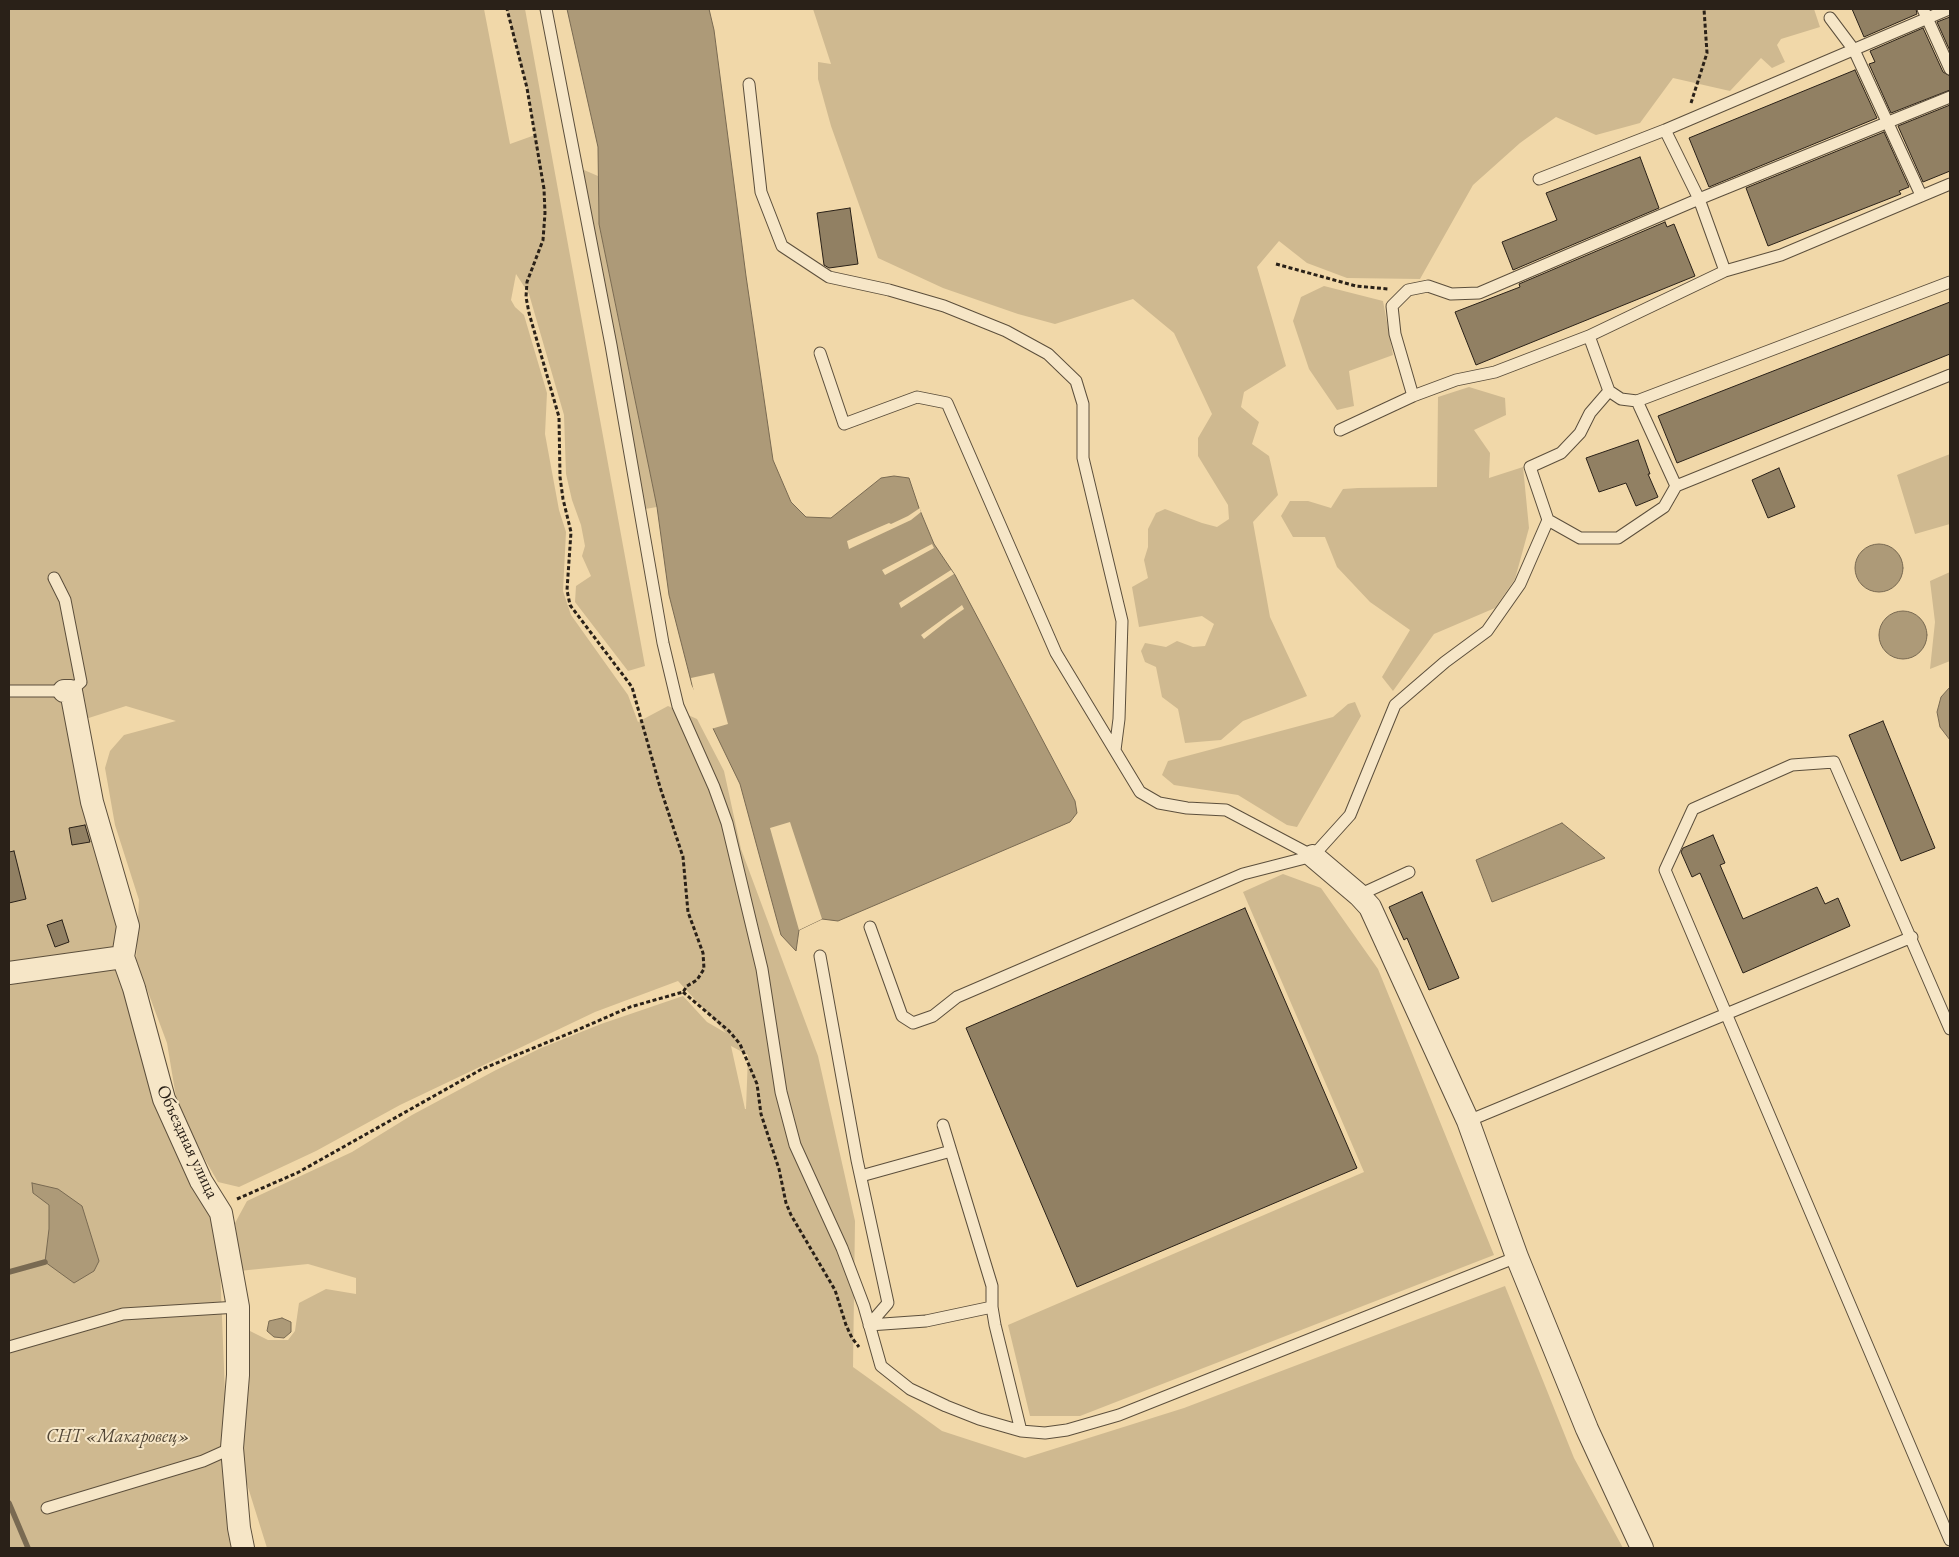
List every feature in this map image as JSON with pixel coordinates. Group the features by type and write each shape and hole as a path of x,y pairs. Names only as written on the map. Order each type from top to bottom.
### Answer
{"street":[{"name":"Объездная улица","path":"68,691 92,802 128,926 123,957 134,988 164,1099 201,1181 221,1213 238,1307 238,1375 232,1448 238,1528 243,1548"},
{"path":"1313,856 1359,895 1370,907 1468,1121 1517,1257 1587,1429 1642,1548"},
{"path":"9,971 123,957"}],"lane":[{"path":"546,9 610,345 663,643 678,706 714,787 727,823 762,969 781,1092 795,1145 842,1248 881,1366 910,1389 979,1419 1021,1431 1045,1433 1067,1430 1119,1414 1517,1257"},
{"path":"1539,179 1685,122 1854,50 1925,14 1949,9"},
{"path":"1925,14 1950,69"},
{"path":"1830,18 1854,50 1920,196"},
{"path":"749,84 762,192 782,246 829,277 889,290 944,306 1006,331 1048,354 1076,381 1083,404 1083,458 1122,621 1119,719 1115,750"},
{"path":"1413,396 1395,334 1392,306 1408,290 1428,286 1451,294 1479,293 1700,199 1950,97"},
{"path":"1665,130 1700,199 1725,271"},
{"path":"1340,430 1413,396 1456,380 1495,372 1589,336 1725,271 1781,255 1950,184"},
{"path":"1589,336 1609,391 1621,399 1638,401 1950,282"},
{"path":"820,353 844,424 917,397 946,403 1056,652 1140,792 1159,803 1187,808 1226,810 1313,856"},
{"path":"1609,391 1590,413 1580,433 1561,453 1530,467 1548,520 1580,538 1618,538 1664,507 1676,486 1950,375"},
{"path":"1638,401 1676,486"},
{"path":"870,927 902,1016 914,1023 933,1016 957,997 1243,874 1313,856 1350,815 1395,705 1445,662 1487,631 1520,584 1548,520"},
{"path":"9,691 68,691 80,682 65,600 54,578"},
{"path":"1950,1029 1912,937 1834,762 1792,765 1693,809 1665,870 1950,1540"},
{"path":"1359,895 1409,872"},
{"path":"1468,1121 1912,937"},
{"path":"820,956 861,1176 888,1303 869,1326"},
{"path":"943,1125 992,1286 992,1308 1021,1431"},
{"path":"861,1176 951,1152"},
{"path":"9,1347 123,1314 238,1307"},
{"path":"869,1326 926,1321 992,1308"},
{"path":"48,1508 203,1461 232,1448"}],"path":[{"path":"221,1213 236,1199 297,1173 482,1069 630,1006 683,992 687,986 697,980 704,969 703,952 688,912 683,857 660,787 632,687 570,605 567,590 571,532 560,477 559,417 529,313 526,296 527,282 543,240 544,189 527,88 507,9"},
{"path":"1685,122 1707,53 1704,9"},
{"path":"1276,264 1356,286 1408,290"},
{"path":"683,992 729,1031 740,1044 757,1084 761,1114 779,1169 786,1203 791,1215 838,1296 846,1325 852,1338 881,1366"}],"green space":[{"name":"СНТ «Макаровец»","path":"9,9 484,9 510,144 535,135 527,88 507,9 525,9 645,666 628,671 575,602 576,586 591,576 582,556 585,546 581,525 572,500 566,474 564,415 529,294 516,274 511,300 515,307 524,315 547,393 545,434 559,510 566,532 563,591 571,615 628,695 638,722 668,706 697,719 724,771 741,849 818,1056 855,1221 853,1367 942,1431 1025,1458 1184,1408 1505,1286 1574,1458 1623,1548 267,1548 236,1449 242,1327 268,1340 288,1340 295,1331 299,1303 326,1289 356,1294 356,1278 308,1264 239,1271 235,1223 247,1201 352,1152 412,1115 496,1070 541,1048 601,1024 683,996 707,1022 726,1033 678,981 595,1012 400,1105 316,1151 239,1187 218,1182 179,1115 167,1043 136,960 139,900 115,825 105,768 110,751 124,735 176,721 126,706 70,724 115,917 120,978 218,1215 231,1548 9,1548","holes":["731,1046 748,1055 746,1109 745,1109"]},
{"path":"813,9 1814,9 1820,27 1781,39 1777,45 1785,62 1772,68 1761,58 1730,91 1673,78 1640,123 1596,135 1556,117 1520,143 1473,185 1420,279 1347,278 1307,263 1279,241 1257,267 1286,366 1244,392 1241,407 1259,422 1252,444 1269,456 1278,495 1253,522 1270,617 1307,696 1243,721 1221,740 1185,743 1178,709 1162,697 1156,667 1145,662 1141,651 1145,643 1166,647 1177,641 1193,647 1205,646 1214,624 1202,616 1139,627 1132,587 1148,578 1144,560 1148,547 1148,529 1156,513 1165,509 1217,527 1229,519 1228,505 1198,456 1198,438 1212,414 1174,333 1133,299 1055,324 1018,314 943,288 878,258 831,126 818,79 818,62 831,64"},
{"path":"584,170 598,176 599,224 657,507 639,510 579,179"},
{"path":"1324,286 1383,301 1393,355 1349,371 1354,406 1337,410 1309,369 1293,321 1301,297"},
{"path":"1469,387 1505,398 1506,415 1474,430 1490,453 1489,478 1523,467 1529,528 1515,579 1495,608 1434,634 1393,691 1382,677 1410,630 1370,602 1337,567 1325,537 1293,537 1281,516 1290,501 1308,501 1331,508 1343,489 1437,487 1438,397"},
{"path":"1950,454 1950,524 1915,534 1897,475"},
{"path":"1950,572 1950,661 1930,669 1935,622 1930,581"},
{"path":"1355,702 1361,716 1297,827 1287,825 1238,795 1174,785 1162,775 1168,761 1333,717 1348,704"},
{"path":"1283,874 1321,888 1378,969 1494,1255 1080,1416 1030,1416 1008,1325 1364,1172 1243,892"}],"shaded area":[{"path":"567,9 709,9 714,30 746,276 773,460 791,502 806,517 831,518 881,478 894,476 909,478 934,544 955,575 1075,801 1077,813 1070,822 838,921 822,919 799,930 796,951 781,935 740,784 692,685 669,595 657,507 599,224 598,147"},
{"path":"1874,544 1884,544 1893,548 1899,554 1902,559 1902,577 1893,588 1884,592 1874,592 1865,588 1859,582 1855,573 1855,563 1859,554 1865,548"},
{"path":"1903,611 1912,613 1920,618 1925,626 1927,635 1925,644 1920,652 1912,657 1903,659 1894,657 1886,652 1881,644 1879,635 1881,626 1886,618 1894,613"},
{"path":"1950,687 1950,740 1940,727 1937,712 1941,697"},
{"path":"1562,823 1605,858 1492,902 1476,860"},
{"path":"32,1183 58,1189 82,1206 99,1261 94,1271 74,1283 45,1262 49,1229 49,1205 33,1193"},
{"path":"282,1318 291,1322 291,1332 284,1338 274,1337 267,1331 269,1321"}],"pier":[{"path":"920,508 921,512 911,520 849,549 847,541 889,523 891,524"},
{"path":"932,544 934,548 885,575 882,570"},
{"path":"951,570 954,574 901,608 899,603"},
{"path":"962,605 964,609 924,639 921,635"},
{"path":"714,673 728,724 711,729 695,697 691,678"},
{"path":"790,822 822,919 799,930 770,828"}],"building":[{"path":"1852,9 1916,9 1917,14 1864,37"},
{"path":"1950,17 1950,51 1937,22"},
{"path":"1923,28 1943,72 1950,76 1950,90 1891,113 1869,64 1875,62 1870,51"},
{"path":"1855,70 1877,118 1709,187 1689,138"},
{"path":"1950,105 1950,171 1923,182 1898,126"},
{"path":"1884,132 1909,187 1899,191 1901,194 1768,246 1746,188"},
{"path":"1640,157 1659,208 1513,270 1502,242 1557,220 1546,193"},
{"path":"850,208 858,264 829,268 824,265 817,213"},
{"path":"1665,222 1667,227 1674,224 1695,276 1476,365 1455,312 1520,287 1519,284"},
{"path":"1950,302 1950,354 1677,463 1658,416"},
{"path":"1638,440 1650,474 1648,474 1658,497 1636,506 1626,483 1599,492 1586,458"},
{"path":"1779,468 1795,507 1768,518 1752,480"},
{"path":"1883,721 1935,848 1901,861 1849,735"},
{"path":"85,825 90,842 72,845 69,828"},
{"path":"1713,835 1725,863 1720,865 1743,919 1817,887 1825,904 1838,898 1850,926 1743,973 1700,873 1692,877 1681,852 1683,848"},
{"path":"14,851 26,899 9,903 9,852"},
{"path":"1422,892 1459,978 1429,990 1407,938 1404,940 1389,907"},
{"path":"1245,908 1357,1168 1077,1287 966,1028"},
{"path":"62,920 69,942 55,947 47,925"}],"waterway":[{"path":"9,1272 45,1262"},
{"path":"9,1503 28,1548"}]}
